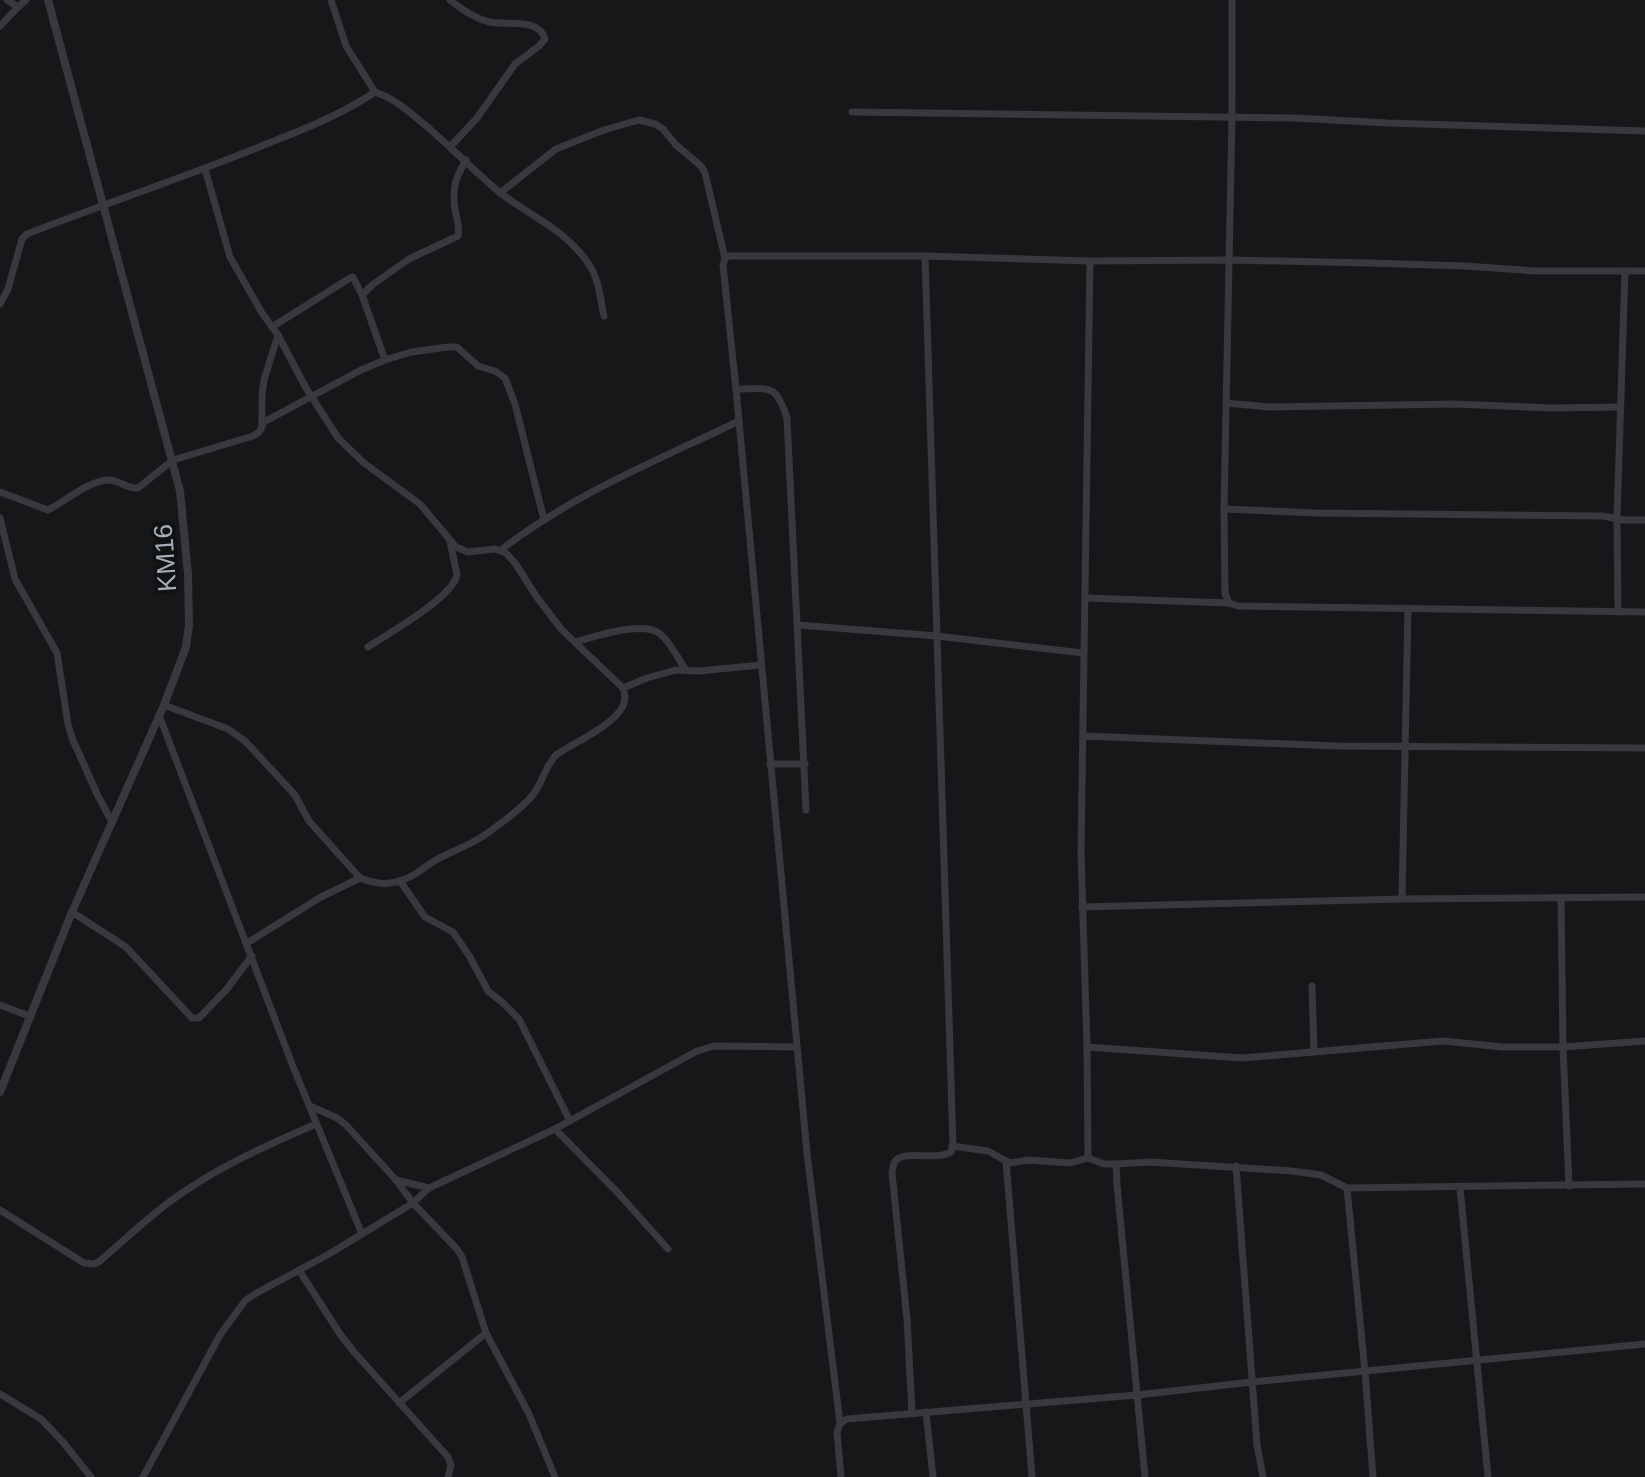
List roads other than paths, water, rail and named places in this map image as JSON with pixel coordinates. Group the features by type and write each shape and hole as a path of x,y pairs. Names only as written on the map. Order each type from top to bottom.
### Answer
{"street":[{"path":"7,0 18,7"},
{"path":"0,26 26,0"},
{"name":"KM16","path":"0,1092 72,912 164,705 186,647 189,626 188,574 180,491 48,0"},
{"path":"331,0 346,46 375,92 387,96 408,111 500,193 556,229 589,264 595,276 604,316"},
{"path":"450,0 487,21 538,27 545,39 515,64 477,118 450,147"},
{"path":"1229,603 1225,593 1224,509 1232,0"},
{"path":"0,304 8,289 24,236 205,169 325,120 375,92"},
{"path":"852,112 1232,117 1645,131"},
{"path":"500,193 556,149 639,120 663,129 704,170 725,258 723,265 796,1047 812,1206 840,1424 837,1432 841,1477"},
{"path":"362,295 409,259 458,236 454,185 466,160"},
{"path":"164,705 228,729 245,741 295,795 309,821 360,878 382,884 406,880 474,842 530,799 549,762 556,755 598,730 617,714 625,700 623,688 562,630 515,563 501,550 468,552 456,547 420,504 344,446 240,277 230,257 205,169"},
{"path":"725,258 925,256 1090,261 1230,260 1535,271 1645,271"},
{"path":"912,1412 907,1319 892,1173 898,1158 942,1156 951,1152 952,1146 925,256"},
{"path":"1088,1158 1082,907 1090,261"},
{"path":"1618,612 1617,518 1625,272"},
{"path":"272,327 353,277 385,360"},
{"path":"0,492 48,510 103,481 116,481 133,489 138,488 173,460 253,436 259,432 262,423 264,380 278,335"},
{"path":"262,423 385,360 411,352 457,347 478,366 505,378 515,404 544,520"},
{"path":"736,389 772,390 779,396 787,418 806,810"},
{"path":"1226,403 1269,407 1455,404 1620,407"},
{"path":"501,550 527,529 641,467 739,421"},
{"path":"1224,509 1603,516 1645,520"},
{"path":"0,518 15,579 57,653 72,738 112,822"},
{"path":"368,647 441,599 457,581 449,539"},
{"path":"1086,598 1229,603 1238,606 1645,612"},
{"path":"1402,899 1408,608"},
{"path":"798,625 937,636 1083,653"},
{"path":"576,642 621,630 655,631 686,670"},
{"path":"623,688 666,672 761,665"},
{"path":"159,715 292,1064 362,1234"},
{"path":"1083,736 1337,746 1645,748"},
{"path":"770,764 805,764"},
{"path":"247,943 321,897 360,878"},
{"path":"400,881 425,917 453,932 488,991 519,1019 570,1121"},
{"path":"1082,907 1645,897"},
{"path":"1561,898 1569,1186"},
{"path":"72,912 126,947 192,1018 199,1018 252,956"},
{"path":"1312,986 1314,1051"},
{"path":"0,1005 29,1016"},
{"path":"1087,1047 1242,1058 1443,1041 1503,1047 1563,1047 1645,1041"},
{"path":"143,1477 220,1335 237,1309 253,1295 413,1203 429,1188 555,1129 706,1047 796,1047"},
{"path":"310,1106 341,1121 462,1257 486,1333 529,1414 555,1477"},
{"path":"0,1210 84,1263 94,1264 183,1192 255,1150 316,1124"},
{"path":"555,1129 668,1249"},
{"path":"952,1146 988,1151 1014,1163 1029,1160 1070,1163 1088,1158 1104,1164 1150,1162 1236,1166 1321,1175 1347,1188 1645,1184"},
{"path":"1006,1161 1032,1477"},
{"path":"1116,1164 1145,1477"},
{"path":"1236,1166 1257,1445 1263,1477"},
{"path":"396,1180 429,1188"},
{"path":"1347,1188 1373,1477"},
{"path":"1460,1188 1488,1477"},
{"path":"299,1270 340,1334 448,1457 451,1465 448,1477"},
{"path":"399,1403 486,1333"},
{"path":"840,1424 847,1419 912,1412 1137,1395 1645,1344"},
{"path":"0,1394 41,1419 91,1477"},
{"path":"926,1412 933,1477"}]}
